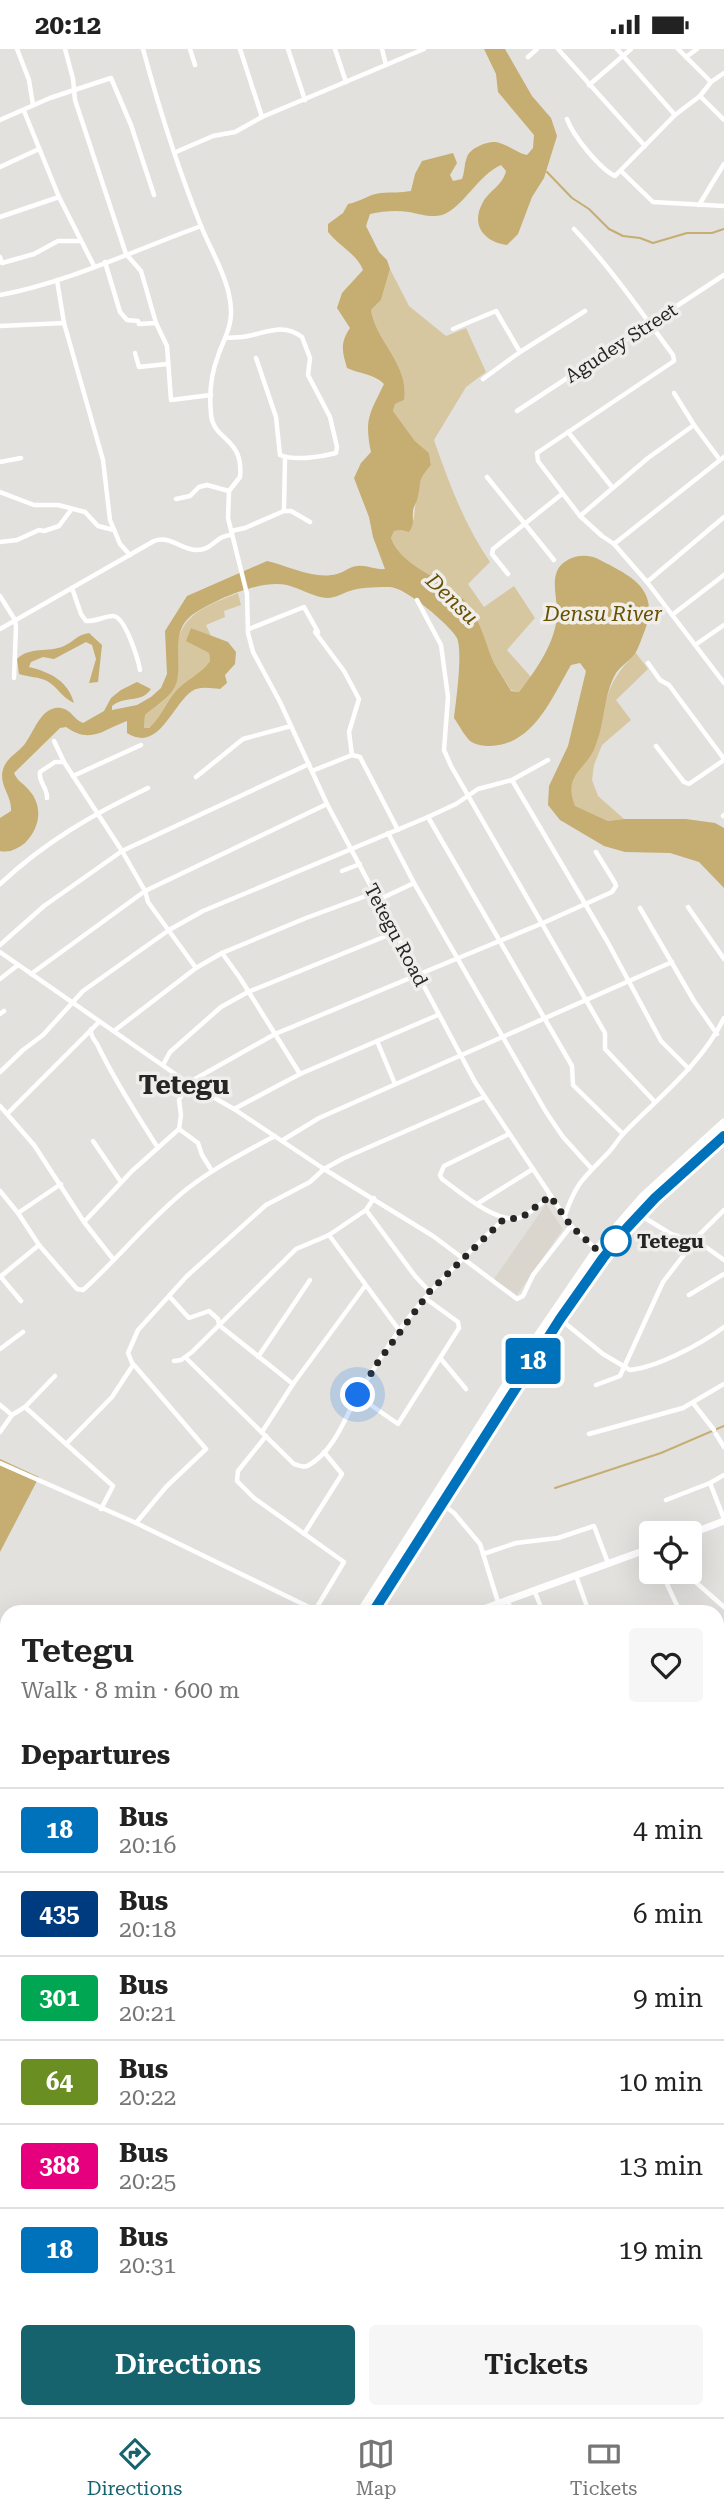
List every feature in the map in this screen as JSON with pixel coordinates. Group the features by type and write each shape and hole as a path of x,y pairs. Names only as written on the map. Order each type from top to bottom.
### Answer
{"highway":[{"path":"377,1605 546,1324 597,1250 644,1196 724,1123"},
{"path":"366,1605 427,1519 442,1504 560,1319 603,1258 639,1215 695,1160 724,1136"}],"street":[{"path":"16,49 29,80 33,105"},
{"path":"65,49 73,79 72,89 126,254 141,271 156,323 167,346 170,400 211,395"},
{"path":"144,49 152,85 201,226 229,296 231,320 213,373 211,395 214,426 231,441 240,456 240,477 229,491 207,485 190,496 176,499"},
{"path":"190,49 195,65"},
{"path":"240,49 262,117"},
{"path":"288,49 305,100"},
{"path":"335,49 346,82"},
{"path":"382,49 386,65"},
{"path":"176,152 214,136 235,132 262,117 424,49"},
{"path":"528,57 537,49"},
{"path":"558,49 645,146"},
{"path":"617,49 675,115"},
{"path":"589,85 631,49"},
{"path":"678,49 711,82"},
{"path":"687,57 697,49"},
{"path":"567,119 572,132 613,176 675,115 724,73"},
{"path":"0,120 72,89 107,78 114,81 155,195"},
{"path":"700,96 724,120"},
{"path":"24,111 59,197 94,266"},
{"path":"0,167 39,149"},
{"path":"699,205 724,164"},
{"path":"621,171 653,202 724,206"},
{"path":"0,217 59,197"},
{"path":"0,295 57,280 201,226"},
{"path":"574,229 608,268 673,355 674,361 537,453 538,461 580,516 614,544 647,582 724,683"},
{"path":"0,257 2,263 34,254 58,241 81,241"},
{"path":"105,262 120,313 127,320 138,321 139,324 156,323"},
{"name":"Agudey Street","path":"517,411 724,276"},
{"path":"57,280 64,323 103,460 109,513 120,544 130,555"},
{"path":"453,329 496,311 520,352"},
{"path":"483,379 585,311"},
{"path":"0,326 64,323"},
{"path":"225,338 246,337 270,329 286,329 296,333 305,342 310,358 308,375 330,417 338,451 310,457 285,458 278,452 275,417 256,358"},
{"path":"135,353 139,367 167,364"},
{"path":"614,544 722,458 694,425 674,393"},
{"path":"580,516 612,487 694,425"},
{"path":"568,432 612,487"},
{"path":"0,462 22,458"},
{"path":"284,511 285,458"},
{"path":"487,477 554,560"},
{"name":"Tetegu Road","path":"229,491 228,510 247,594 248,629 253,652 327,804 484,1097 571,1226 597,1250"},
{"path":"0,492 34,505 58,505 85,512 98,526 114,530"},
{"path":"508,574 491,552 562,494"},
{"path":"0,541 17,540 39,530 59,526 71,510"},
{"path":"0,629 159,540 170,540 190,550 207,549 218,538 284,511 291,511 310,523"},
{"path":"647,582 724,517"},
{"path":"673,615 724,575"},
{"path":"72,588 86,621 114,616 119,618 129,635 140,670"},
{"path":"0,596 15,620 17,654 13,662 14,678"},
{"path":"417,600 441,645 448,697 444,750 605,1033 605,1049 655,1102"},
{"path":"248,629 304,607 359,699 349,733 352,755"},
{"path":"695,645 724,625"},
{"path":"648,663 660,680 669,685 724,760 689,785 656,745"},
{"path":"196,777 243,739 291,726"},
{"path":"54,741 64,762 122,851 145,891 148,902 196,968"},
{"path":"73,776 141,745"},
{"path":"312,771 352,755 360,757 398,830"},
{"path":"0,1072 43,1035 83,991 169,930 203,911 428,817 478,789 512,780 548,760"},
{"path":"47,798 40,772 55,762 64,762"},
{"path":"0,945 44,906 122,851 309,764"},
{"path":"512,780 661,1041 689,1069"},
{"path":"0,884 69,829 97,812 148,788"},
{"path":"30,974 145,891 327,804"},
{"path":"428,817 546,1017 572,1066 573,1085 623,1134"},
{"path":"388,833 546,1112 563,1137 591,1168"},
{"path":"84,1222 121,1182 179,1129 179,1100 188,1083 275,1034 612,892 616,886 596,852"},
{"path":"342,871 359,864"},
{"path":"378,900 414,883"},
{"path":"114,1031 196,968 222,953 374,893"},
{"path":"688,907 724,959"},
{"path":"640,908 704,1018 717,1034"},
{"path":"163,1065 170,1052 221,1007 248,992 396,932"},
{"path":"0,952 188,1083 374,1198 463,1258 517,1299 520,1299 533,1275 571,1226"},
{"path":"222,953 300,1074"},
{"path":"283,1140 318,1118 672,962"},
{"path":"0,979 18,965"},
{"path":"234,1109 300,1074 438,1015"},
{"path":"565,1215 574,1189 591,1168 689,1069 717,1034 724,1019"},
{"path":"8,1113 99,1022"},
{"path":"91,1029 92,1038 114,1079 158,1148"},
{"path":"377,1041 395,1084"},
{"path":"136,1523 166,1487 206,1449 133,1365 128,1353 138,1329 190,1272 266,1205 310,1182 324,1169 381,1140 484,1097"},
{"path":"0,1106 61,1184 84,1222 113,1259"},
{"path":"179,1129 200,1145 202,1155 212,1171"},
{"path":"509,1134 444,1166 439,1175 477,1204 504,1219 521,1218 550,1196"},
{"path":"0,1191 39,1245 80,1290 174,1200 212,1171 275,1136"},
{"path":"93,1141 121,1182"},
{"path":"477,1204 533,1169"},
{"path":"18,1213 61,1184"},
{"path":"174,1361 186,1358 296,1249 329,1235 366,1210 374,1198"},
{"path":"366,1210 415,1276 430,1291"},
{"path":"596,1385 614,1380 625,1369 663,1282 724,1210"},
{"path":"639,1215 671,1234 703,1245 724,1260"},
{"path":"186,1358 294,1464 309,1465 338,1434 358,1395 400,1330 430,1291 504,1219"},
{"path":"329,1235 400,1330"},
{"path":"21,1301 0,1277 39,1245"},
{"path":"689,1295 724,1274"},
{"path":"258,1357 310,1280"},
{"path":"319,1605 344,1562 248,1492 237,1481 238,1471 264,1434 293,1384 365,1286"},
{"path":"168,1296 190,1318 209,1311 218,1319 219,1325 293,1384"},
{"path":"358,1395 398,1424 459,1332 460,1325 425,1298"},
{"path":"560,1319 625,1369 635,1370 672,1356 723,1330"},
{"path":"0,1349 23,1332"},
{"path":"441,1359 466,1389"},
{"path":"66,1444 112,1397 133,1365"},
{"path":"0,1432 12,1415 25,1407 55,1375"},
{"path":"589,1434 666,1414 693,1403 724,1384"},
{"path":"693,1403 724,1447"},
{"path":"0,1405 12,1415"},
{"path":"25,1407 113,1486 101,1509"},
{"path":"304,1534 342,1474 324,1452"},
{"path":"0,1463 136,1523 303,1605"},
{"path":"666,1500 724,1475"},
{"path":"702,1529 724,1520 710,1483"},
{"path":"442,1504 454,1513 478,1542 498,1602"},
{"path":"483,1554 516,1543 558,1538 594,1526 608,1563"},
{"path":"491,1605 639,1552"},
{"path":"576,1575 587,1605"},
{"path":"667,1584 677,1605"},
{"path":"698,1584 722,1605"},
{"path":"534,1589 540,1605"},
{"path":"508,1599 509,1605"}],"shaded area":[{"path":"390,269 409,306 446,336 466,328 486,372 466,387 434,440 465,518 490,562 468,584 484,607 514,586 535,618 507,650 531,677 519,692 511,690 496,666 466,602 412,564 396,548 391,538 394,531 401,530 414,519 419,481 431,465 429,453 415,441 393,411 395,404 404,400 405,387 398,365 379,333 371,310 381,300"},
{"path":"238,593 241,605 224,611 225,617 206,625 211,636 191,628 187,641 209,653 210,661 174,694 153,725 144,729 145,715 165,700 172,688 177,646 184,625 199,611"},
{"path":"636,653 648,669 616,700 631,720 602,745 594,765 592,780 598,796 624,819 608,821 574,806 571,787 576,774 596,744 612,684"},
{"path":"546,1204 563,1229 517,1295 494,1279"}],"water":[{"path":"484,49 505,49 532,96 551,118 557,136 544,178 532,197 518,234 507,245 486,236 481,231 478,218 483,202 504,176 506,171 501,165 485,176 457,206 442,215 394,211 370,214 366,226 390,269 381,300 371,310 379,333 398,365 405,387 404,400 395,404 393,411 415,441 429,453 431,465 421,479 411,529 409,532 394,531 391,538 396,548 412,564 451,589 467,603 494,663 511,691 519,692 539,665 554,633 557,611 555,581 561,565 575,557 590,556 632,578 640,586 649,604 645,630 635,654 618,670 612,682 596,745 574,779 572,795 575,806 608,821 686,819 715,823 724,828 724,888 699,862 670,853 625,852 604,846 560,820 548,805 549,786 568,746 586,671 580,663 571,665 540,717 519,737 505,744 490,746 474,743 468,739 454,718 459,665 457,638 426,608 406,593 390,587 357,589 327,598 287,585 264,585 224,597 192,615 185,622 179,637 175,686 164,700 145,715 144,728 153,724 176,691 210,661 209,653 186,641 191,628 228,642 236,652 235,664 225,675 227,683 220,689 202,688 192,691 164,725 148,737 138,738 127,733 127,721 90,735 83,735 66,727 60,728 14,773 36,803 38,817 34,831 19,847 0,851 0,818 11,811 2,775 7,762 24,745 43,715 54,708 65,709 83,723 104,711 111,698 121,690 137,682 151,689 143,696 117,703 112,706 112,710 137,705 161,688 167,674 165,631 187,596 267,561 319,575 337,574 355,566 385,569 354,478 361,463 371,452 368,424 384,384 372,376 347,368 343,347 350,328 337,308 342,293 363,270 357,259 328,232 328,224 343,213 348,204 377,194 411,191 422,161 453,153 457,163 450,175 453,181 462,179 469,154 484,144 496,142 527,155 533,148 534,135 498,92 496,74"},
{"path":"89,633 102,645 98,682 89,683 96,659 92,645 86,642 54,659 43,657 31,662 29,667 63,683 74,703 47,681 19,674 17,659 22,655 58,648"},
{"path":"0,1459 39,1477 0,1552"}],"waterway":[{"path":"547,172 572,198 589,209 609,229 623,236 653,243 687,233 712,233 724,229"},
{"path":"555,1488 661,1453 724,1426"}],"bus line":[{"name":"18","path":"377,1605 560,1319 603,1258 655,1198 724,1136"}],"place":[{"name":"Tetegu","path":"616,1241"}],"district":[{"name":"Tetegu","path":"184,1085"}],"route":[{"path":"358,1395 400,1330 430,1291 504,1219 521,1218 550,1196 571,1226 597,1250 616,1241"}],"water label":[{"name":"Densu","path":"452,599"},
{"name":"Densu River","path":"603,614"}]}
